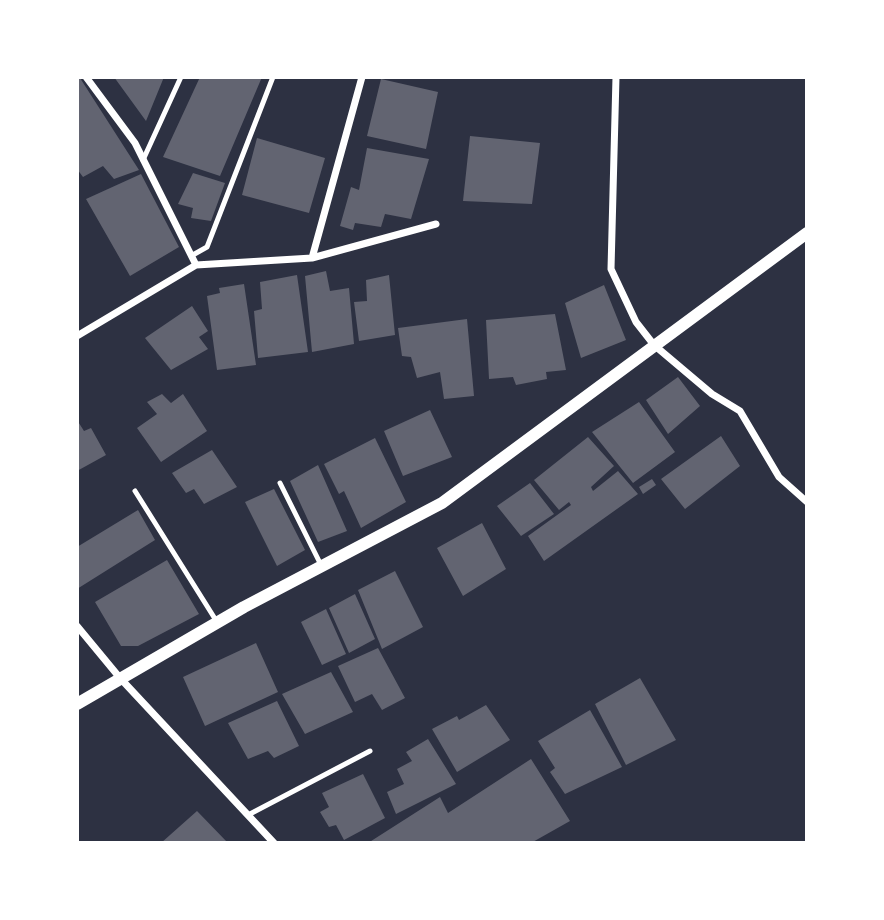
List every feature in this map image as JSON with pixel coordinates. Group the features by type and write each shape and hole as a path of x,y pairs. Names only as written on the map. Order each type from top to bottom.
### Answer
{"street":[{"path":"86,77 135,143 196,265"},
{"path":"312,258 362,77"},
{"path":"616,77 611,269 636,322 654,345 712,394 740,411 779,477 807,502"},
{"path":"77,336 196,265 312,258 436,224"},
{"path":"77,704 217,623 442,503 807,233"},
{"path":"77,626 120,678 275,843"}],"lane":[{"path":"143,160 181,77"},
{"path":"191,256 206,247 273,77"},
{"path":"280,484 321,566"},
{"path":"135,491 217,623"},
{"path":"248,815 370,751"}],"building":[{"path":"114,77 164,77 146,121"},
{"path":"200,77 262,77 220,176 163,157"},
{"path":"80,78 139,170 114,179 103,166 83,177 77,169 77,80"},
{"path":"381,79 438,92 426,149 367,136"},
{"path":"470,136 540,143 532,204 463,201"},
{"path":"257,138 325,158 309,213 242,195"},
{"path":"367,148 429,159 411,219 385,214 381,227 355,223 353,230 340,226 351,187 359,190"},
{"path":"193,173 225,183 211,221 191,218 193,208 178,204"},
{"path":"141,174 179,247 130,276 86,199"},
{"path":"326,271 330,291 349,288 354,344 312,352 305,276"},
{"path":"297,275 308,352 258,358 254,311 262,309 260,282"},
{"path":"389,275 395,335 359,341 354,302 367,301 366,280"},
{"path":"244,284 256,365 217,370 207,296 220,293 219,288"},
{"path":"604,285 626,340 581,358 565,303"},
{"path":"192,306 208,331 199,337 208,349 171,370 145,338"},
{"path":"555,314 566,370 546,372 547,379 516,385 513,377 489,379 486,320"},
{"path":"467,319 474,396 444,399 440,372 417,378 411,357 402,356 398,328"},
{"path":"678,377 700,406 668,434 646,400"},
{"path":"162,394 171,403 183,394 207,431 161,462 137,428 157,414 147,402"},
{"path":"639,402 675,452 633,483 592,432"},
{"path":"430,410 452,457 403,476 384,431"},
{"path":"77,420 84,431 91,428 106,455 77,471"},
{"path":"721,436 740,466 685,509 661,479"},
{"path":"588,437 614,466 591,487 593,491 618,471 638,494 544,561 528,536 571,505 569,502 559,510 534,480"},
{"path":"375,438 406,502 361,528 344,491 339,494 324,464"},
{"path":"212,450 237,487 204,504 194,489 186,493 172,473"},
{"path":"318,465 347,531 318,542 290,481"},
{"path":"652,479 656,485 643,494 639,487"},
{"path":"530,483 554,514 521,536 497,506"},
{"path":"274,489 305,550 277,566 245,502"},
{"path":"138,510 155,540 77,589 77,547"},
{"path":"482,523 506,569 463,596 437,548"},
{"path":"167,560 199,614 138,646 121,646 95,602"},
{"path":"395,571 423,627 382,649 358,590"},
{"path":"355,594 375,639 349,653 329,608"},
{"path":"326,609 346,654 322,665 301,622"},
{"path":"256,643 278,692 205,726 183,677"},
{"path":"378,648 405,698 382,710 372,694 355,702 338,666"},
{"path":"331,672 353,712 305,734 282,694"},
{"path":"640,678 676,740 626,765 595,704"},
{"path":"277,701 299,746 274,758 268,751 248,759 228,723"},
{"path":"486,705 510,740 457,772 432,729 457,716 459,720"},
{"path":"590,710 622,767 565,794 550,772 555,768 538,741"},
{"path":"428,739 456,784 396,814 387,792 404,784 397,769 412,761 406,752"},
{"path":"531,759 570,821 531,843 368,843 440,797 448,813"},
{"path":"363,774 385,818 344,840 336,825 329,827 320,812 329,807 322,793"},
{"path":"197,811 228,843 161,843"}]}
